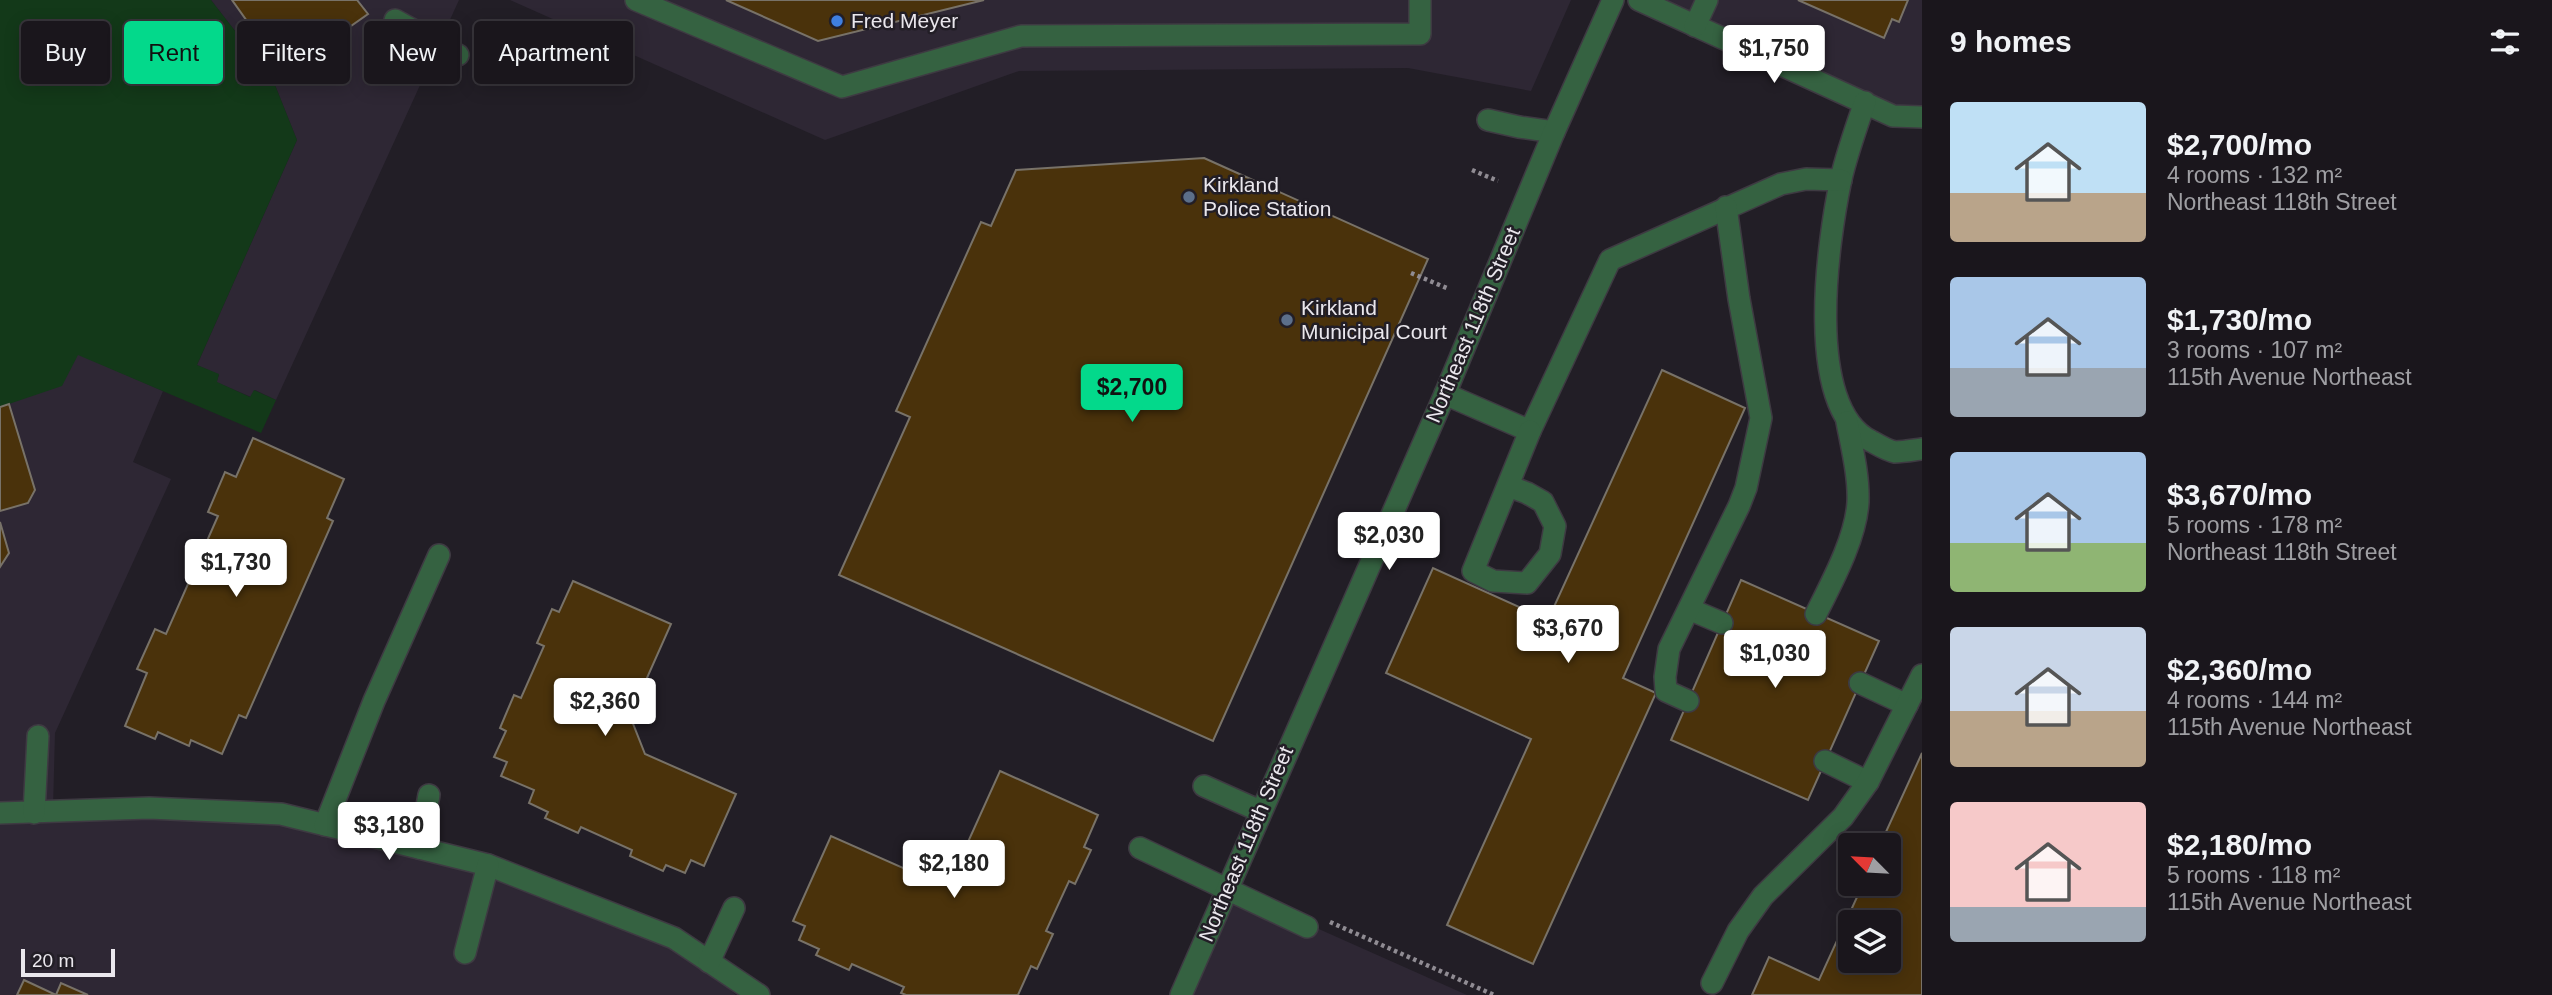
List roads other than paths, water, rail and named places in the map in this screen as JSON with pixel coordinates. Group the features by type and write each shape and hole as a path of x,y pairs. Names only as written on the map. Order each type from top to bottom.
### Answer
{"street":[{"path":"636,0 842,87 1021,36 1420,34 1420,0"},
{"name":"Northeast 118th Street","path":"1181,995 1445,394 1554,132 1613,0"},
{"path":"1639,0 1894,116 1922,117"},
{"path":"1695,26 1707,0"},
{"path":"1816,614 1846,547 1858,503 1856,471 1847,422 1836,401 1825,347 1829,247 1841,180 1865,102"},
{"path":"1488,120 1554,132"},
{"path":"1508,486 1527,492 1543,502 1555,526 1550,554 1527,583 1493,581 1473,571 1530,431 1610,260 1781,184 1806,179 1841,180"},
{"path":"1688,701 1666,691 1665,677 1670,649 1746,488 1762,418 1738,299 1726,207"},
{"path":"1445,394 1530,431"},
{"path":"1847,422 1864,438 1893,452 1922,449"},
{"path":"325,825 374,701 439,555"},
{"path":"1689,608 1722,623"},
{"path":"1712,983 1738,931 1763,896 1843,817 1868,782 1917,689 1860,683"},
{"path":"34,813 38,736"},
{"path":"1825,761 1868,782"},
{"path":"1205,786 1260,811"},
{"path":"419,848 429,795"},
{"path":"0,813 162,808 281,814 488,865 674,939 759,995"},
{"path":"1140,848 1227,888 1313,922"},
{"path":"466,953 488,865"},
{"path":"709,962 734,908"}],"place":[{"name":"Fred Meyer","path":"837,21"},
{"name":"Kirkland Police Station","path":"1189,197"},
{"name":"Kirkland Municipal Court","path":"1287,320"}]}
